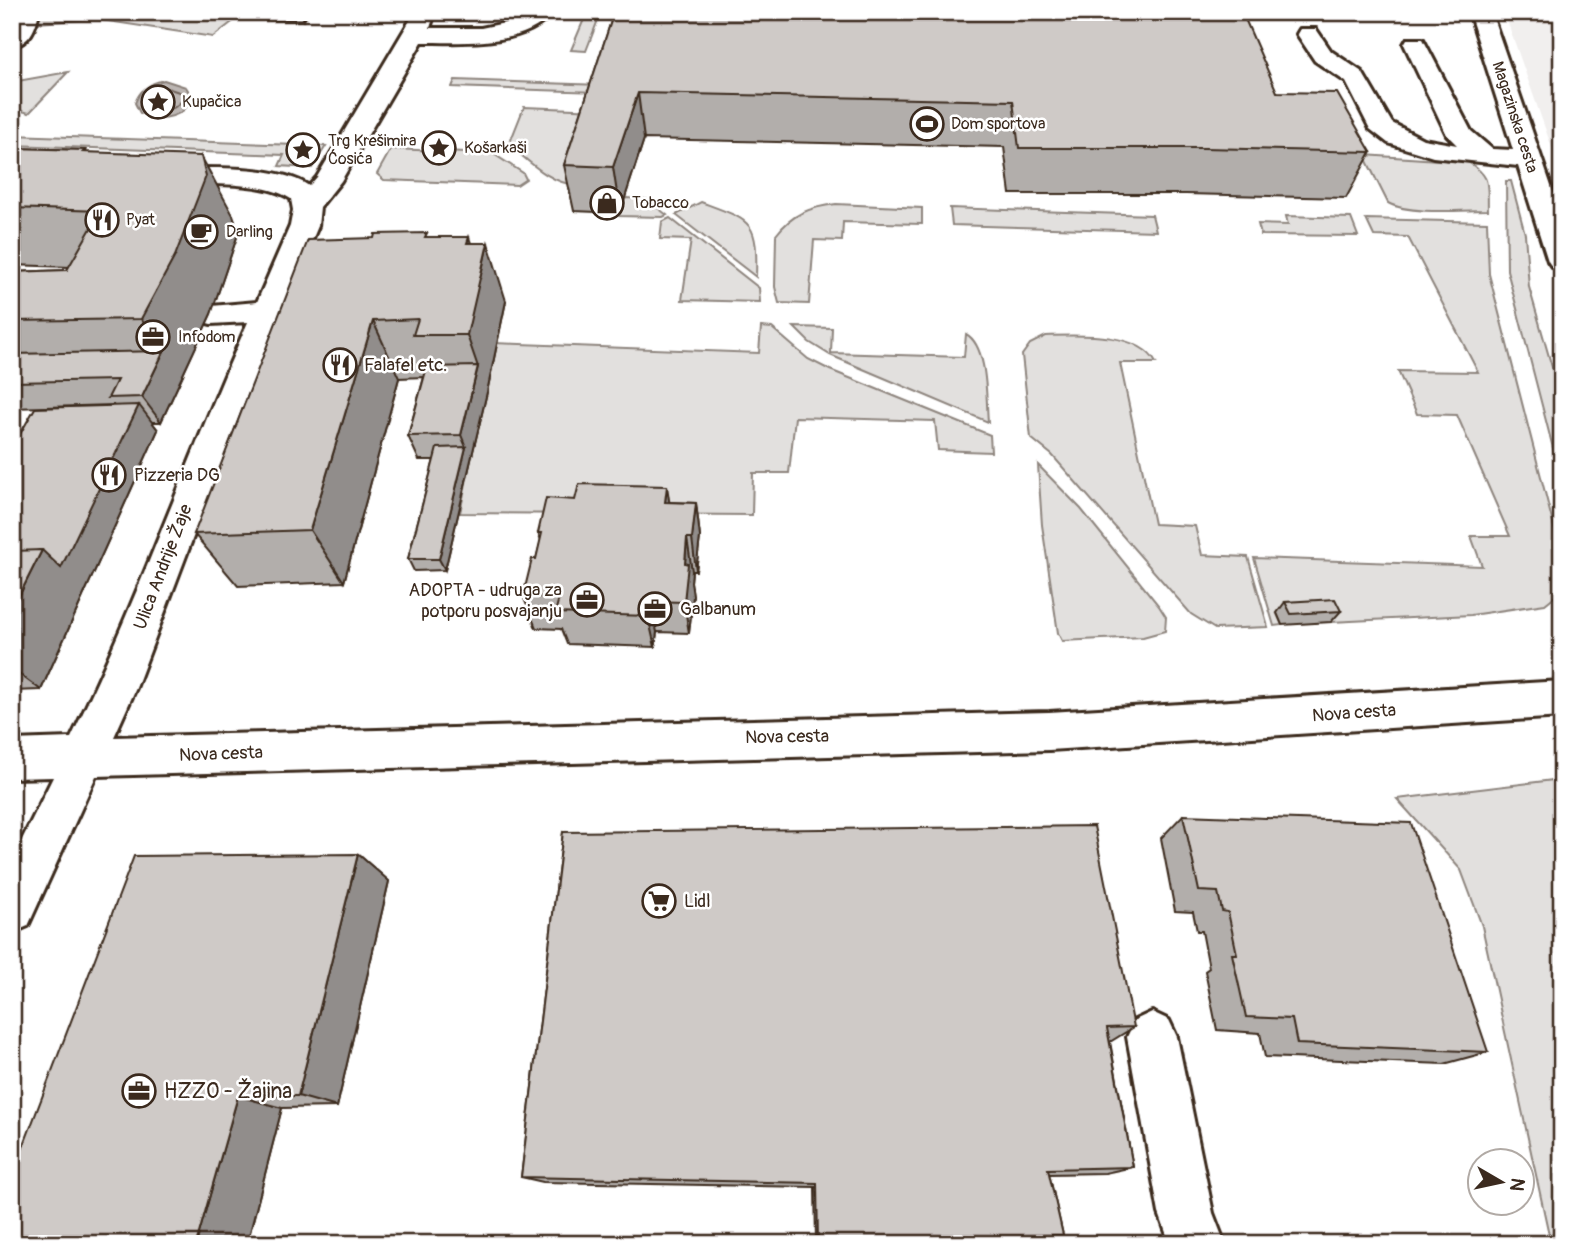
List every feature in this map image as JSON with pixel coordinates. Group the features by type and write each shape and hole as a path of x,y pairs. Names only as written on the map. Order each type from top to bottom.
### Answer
{"street":[{"path":"12,19 19,12"},
{"path":"12,40 24,30 28,12"},
{"path":"133,175 254,180 298,195 328,181 426,12"},
{"path":"415,35 499,33 515,30 541,12"},
{"name":"Magazinska cesta","path":"1480,12 1562,261"},
{"path":"1308,34 1322,55 1350,72 1364,89 1375,119 1382,128 1414,144 1529,159"},
{"path":"1415,44 1460,135 1483,154"},
{"name":"Ulica Andrije Žaje","path":"12,910 116,688 222,417 304,226 298,195"},
{"path":"211,314 267,311"},
{"name":"Nova cesta","path":"12,759 526,743 1049,731 1562,699"},
{"path":"1152,1037 1186,1213 1198,1244"}],"shaded area":[{"path":"40,12 245,12 213,37 95,19 37,23"},
{"path":"587,12 601,12 586,51 571,50"},
{"path":"1504,12 1562,12 1562,176 1558,165"},
{"path":"68,72 29,113 12,108 12,82"},
{"path":"455,80 601,85 599,92 452,87"},
{"path":"524,107 599,110 576,185 548,176 509,145"},
{"path":"12,135 326,146 312,168 279,166 284,155 12,145"},
{"path":"391,149 492,153 523,173 526,179 517,185 384,180 377,174"},
{"path":"1364,155 1468,162 1485,177 1488,210 1422,210 1388,203"},
{"path":"1506,181 1511,181 1525,234 1529,287 1562,402 1562,483 1507,270"},
{"path":"625,198 646,199 667,215 619,216"},
{"path":"701,202 731,214 748,225 755,244 756,277 676,215"},
{"path":"836,204 922,208 922,224 843,222 842,241 814,240 809,304 779,303 775,287 776,235 788,222 802,213"},
{"path":"950,208 1152,215 1156,231 952,225"},
{"path":"1286,216 1351,218 1358,236 1261,235 1258,224 1288,225"},
{"path":"670,218 759,288 760,302 682,300 691,240 660,239 662,222"},
{"path":"1366,219 1487,222 1489,274 1561,555 1560,592 1545,604 1471,615 1331,622 1277,614 1282,625 1274,626 1254,558 1482,566 1471,536 1510,536 1457,415 1417,414 1398,371 1478,372 1408,237 1374,236"},
{"path":"761,327 772,328 808,359 830,370 990,435 991,452 938,450 935,421 795,417 789,473 753,473 752,515 460,513 494,343 759,353"},
{"path":"794,327 832,328 831,353 964,357 966,334 973,340 982,361 988,422 830,355 809,342"},
{"path":"1046,336 1090,336 1122,340 1148,353 1156,363 1120,363 1154,524 1195,526 1202,555 1248,557 1268,627 1215,629 1191,614 1052,455 1031,438 1022,355 1030,344"},
{"path":"1038,465 1081,509 1159,606 1166,617 1165,631 1143,637 1062,641 1058,633 1042,525"},
{"path":"1562,779 1562,1244 1551,1244 1536,1175 1536,1148 1530,1148 1482,926 1461,870 1397,799"}],"water":[{"name":"Kupačica","path":"164,80 186,87 191,95 185,109 163,118 140,113 135,103 140,94 150,85"}],"building":[{"name":"Dom sportova","path":"614,12 1242,12 1277,92 1337,93 1371,152 1204,148 1019,148 1013,101 638,93 613,167 564,165"},
{"path":"12,148 201,156 206,176 175,256 141,319 12,321 12,272 67,270 101,211 12,208"},
{"path":"427,233 425,237 469,237 467,243 488,243 467,335 413,335 418,319 373,321 310,530 194,534 308,240"},
{"path":"164,351 142,397 108,398 117,380 12,382 12,354"},
{"path":"478,366 461,435 408,436 427,367"},
{"path":"139,405 61,568 42,550 12,551 12,448 35,408"},
{"path":"466,447 439,559 408,559 437,448"},
{"path":"579,484 667,486 665,502 696,503 692,538 687,538 685,563 688,564 684,602 650,601 648,616 555,613 559,598 523,596 532,559 536,559 542,533 538,533 546,498 575,500"},
{"path":"42,550 12,610 12,551"},
{"path":"1335,599 1341,611 1291,614 1285,602"},
{"path":"1183,815 1411,823 1488,1052 1297,1044 1292,1019 1246,1017 1232,954 1237,954 1228,912 1222,911 1218,892 1199,891"},
{"path":"1094,826 1134,1027 1107,1028 1133,1167 1048,1169 1063,1235 818,1242 817,1183 521,1177 563,832"},
{"path":"358,854 298,1096 238,1096 196,1244 12,1244 12,1176 134,856"}],"place":[{"name":"Kupačica","path":"158,102"},
{"name":"Dom sportova","path":"927,124"},
{"name":"Košarkaši","path":"439,148"},
{"name":"Trg Krešimira Ćosića","path":"303,150"},
{"name":"Tobacco","path":"607,203"},
{"name":"Pyat","path":"102,220"},
{"name":"Darling","path":"201,232"},
{"name":"Infodom","path":"153,337"},
{"name":"Falafel etc.","path":"340,365"},
{"name":"Pizzeria DG","path":"109,475"},
{"name":"ADOPTA - udruga za potporu posvajanju","path":"587,600"},
{"name":"Galbanum","path":"655,609"},
{"name":"Lidl","path":"659,901"},
{"name":"HZZO - Žajina","path":"139,1091"}]}
